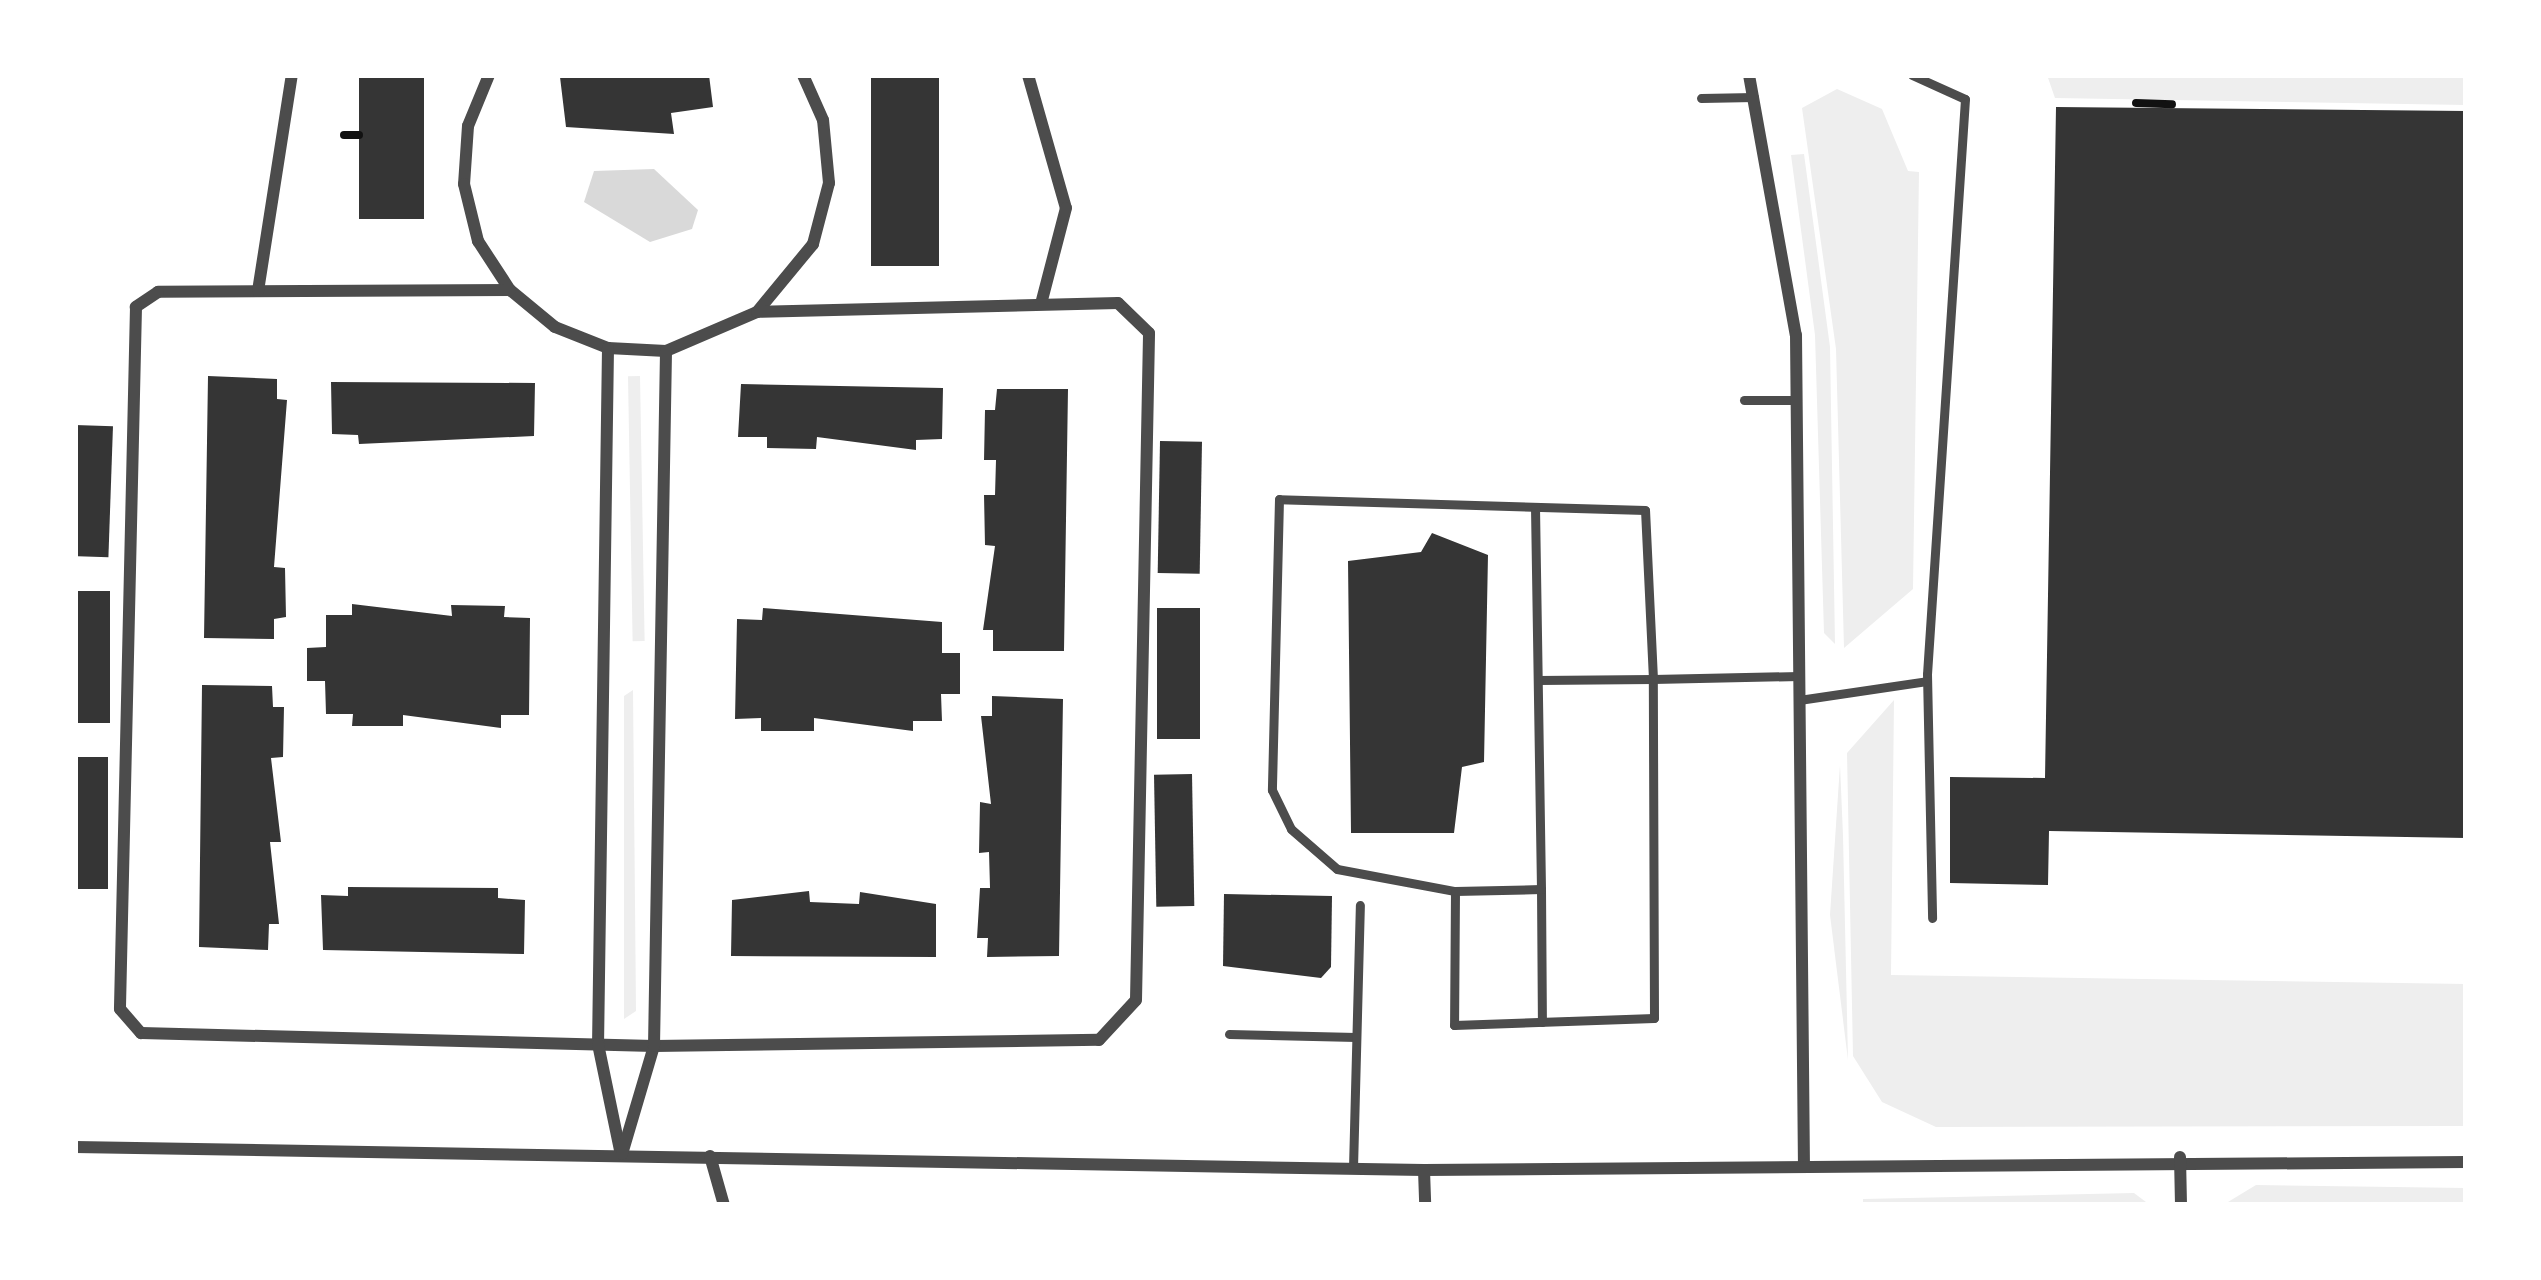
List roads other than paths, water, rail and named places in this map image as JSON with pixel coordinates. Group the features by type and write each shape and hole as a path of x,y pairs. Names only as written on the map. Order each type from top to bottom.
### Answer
{"street":[{"path":"258,291 292,75"},
{"path":"489,75 468,126 464,184 478,241 509,290 555,327 608,348 667,351 757,311 1118,303 1148,333 1136,1000 1100,1040 654,1046 141,1034 120,1009 136,307 158,292 509,290"},
{"path":"757,311 813,244 829,183 823,120 803,75"},
{"path":"1028,75 1066,208 1041,304"},
{"path":"1749,75 1797,400 1804,1167"},
{"path":"608,348 598,1045 622,1155"},
{"path":"622,1155 654,1046 667,351"},
{"path":"75,1148 1424,1170 2180,1157 2466,1162"},
{"path":"710,1156 724,1205"},
{"path":"2180,1157 2181,1205"},
{"path":"1424,1170 1425,1205"}],"lane":[{"path":"1912,75 1965,99 1927,681 1931,918"},
{"path":"1701,98 1754,97"},
{"path":"1744,400 1797,400"},
{"path":"1455,891 1454,1025 1654,1018 1653,679 1645,510 1279,500 1272,790 1292,830 1337,869 1455,891 1541,889"},
{"path":"1535,507 1542,1022"},
{"path":"1538,680 1799,676"},
{"path":"1799,700 1927,681"},
{"path":"1352,1168 1360,905"},
{"path":"1229,1034 1356,1036"}]}
